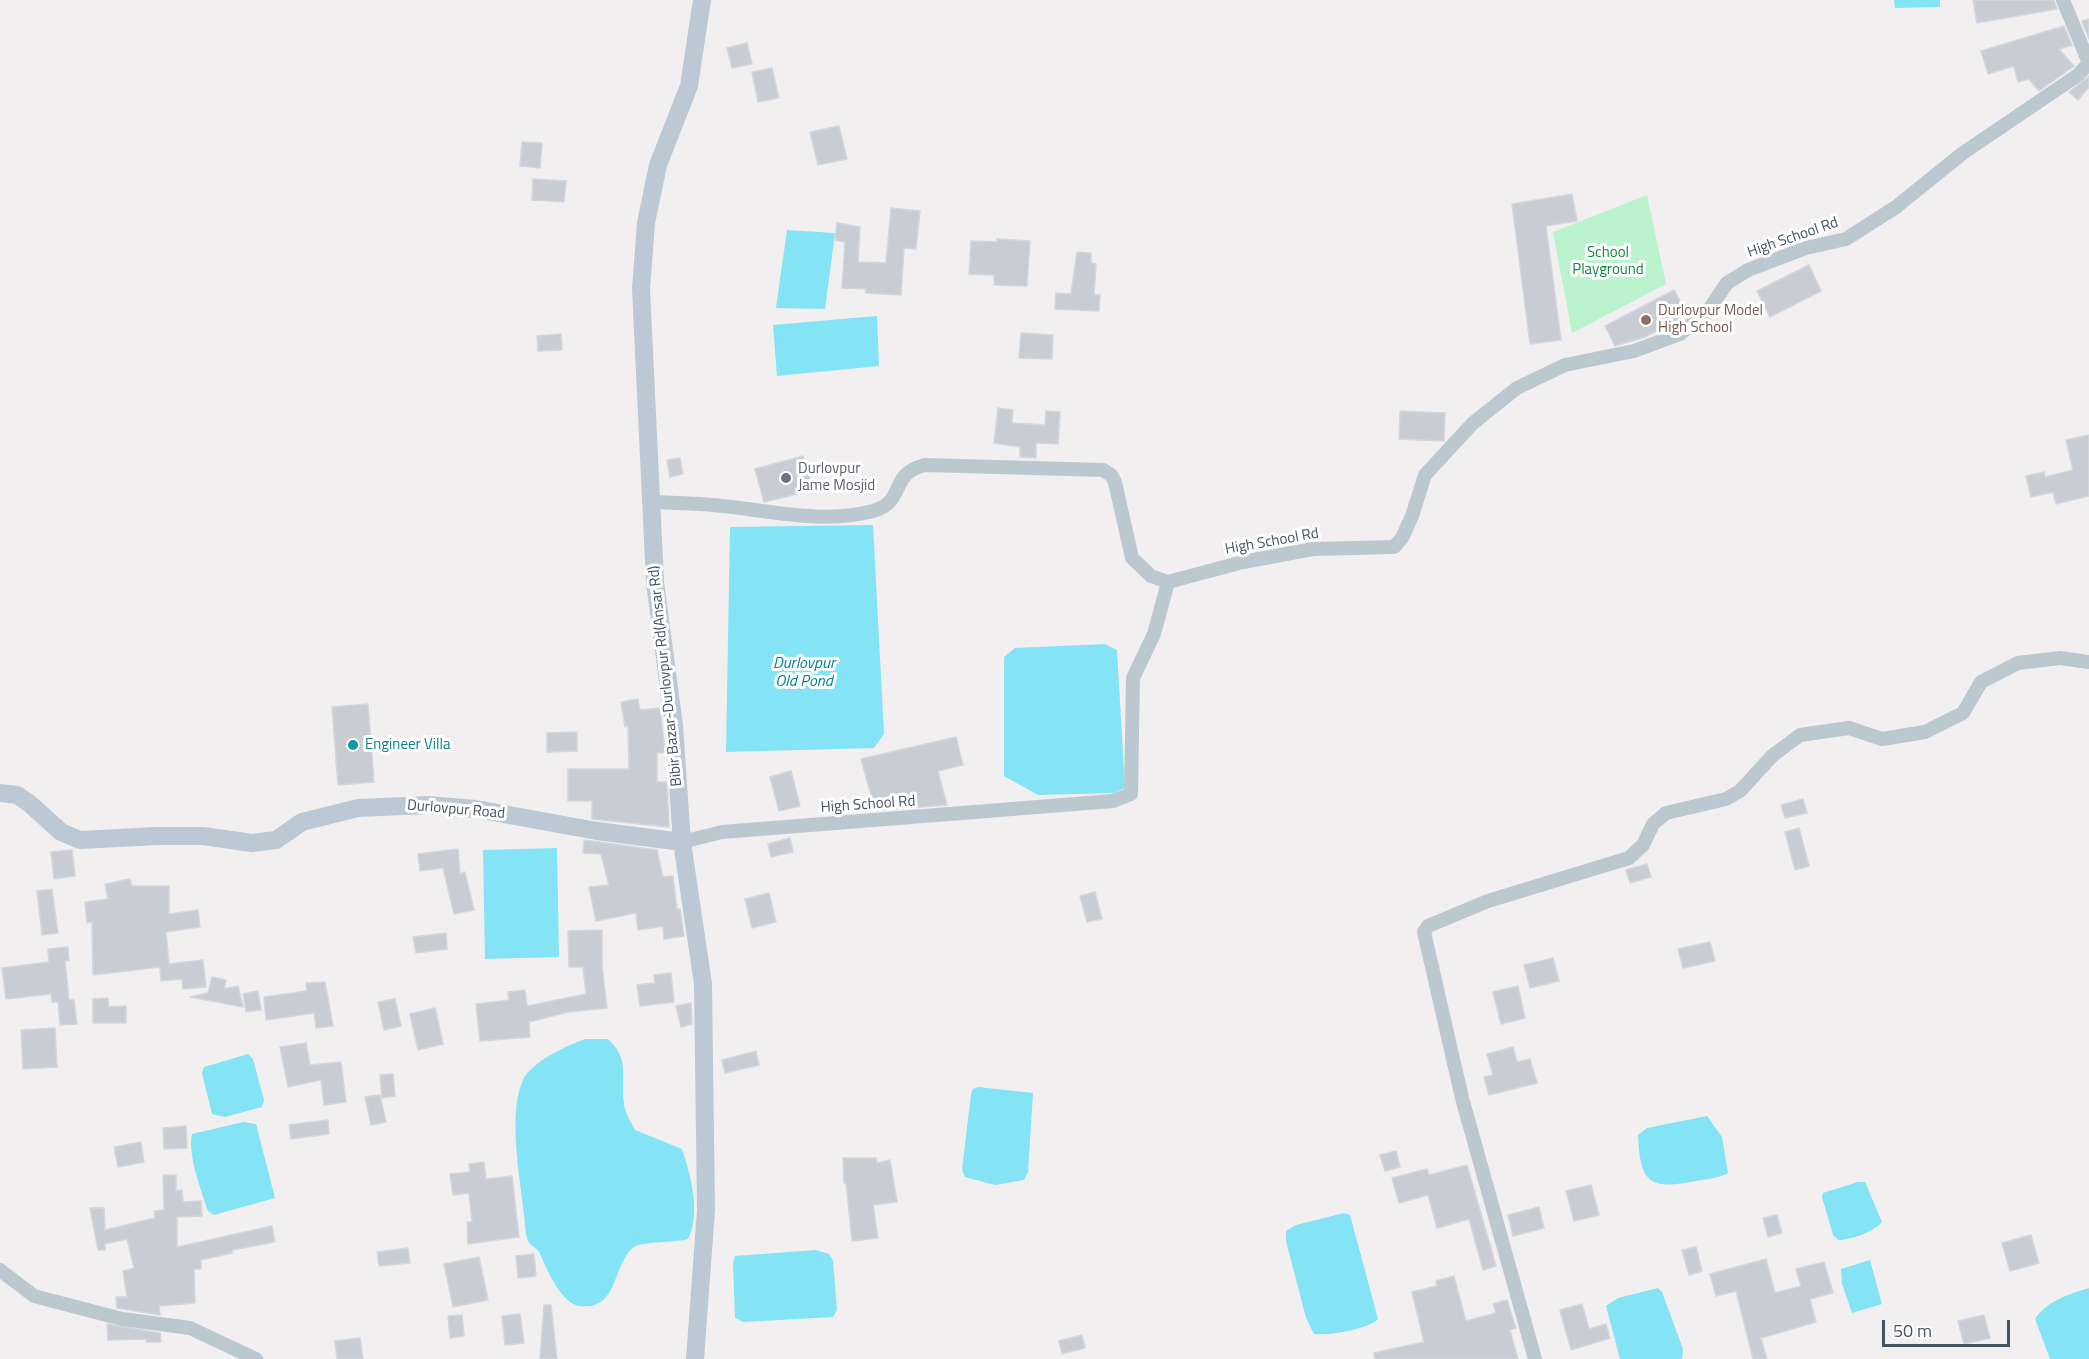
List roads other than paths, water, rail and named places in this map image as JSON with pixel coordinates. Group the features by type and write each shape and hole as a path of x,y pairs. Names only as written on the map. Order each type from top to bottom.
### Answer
{"street":[{"name":"Bibir Bazar-Durlovpur Rd(Ansar Rd)","path":"695,1359 706,1210 703,984 682,842 674,726 655,582 640,289 646,223 658,165 689,86 702,0"},
{"name":"High School Rd","path":"682,842 722,832 1122,799 1131,794 1134,788 1133,678 1154,634 1167,582 1243,562 1313,549 1394,547 1402,538 1412,516 1425,475 1473,423 1517,388 1565,365 1634,351 1680,334 1708,311 1727,283 1748,270 1797,251 1846,239 1896,207 1963,153 2078,75 2089,63 2063,0"},
{"path":"652,502 710,504 820,516 846,515 875,510 888,503 898,491 903,475 912,468 925,465 1104,470 1111,474 1114,482 1132,558 1152,576 1167,582"},
{"path":"1535,1359 1459,1087 1428,957 1424,932 1428,926 1488,901 1629,858 1643,844 1653,824 1666,813 1726,800 1740,791 1772,756 1800,735 1849,728 1882,739 1925,732 1963,713 1981,681 2018,663 2060,658 2089,662"},
{"name":"Durlovpur Road","path":"0,794 17,795 61,832 80,840 203,836 252,843 276,840 302,822 358,808 428,805 476,809 597,831 682,842"},
{"path":"0,1270 34,1296 122,1318 190,1328 255,1359"}],"water":[{"path":"1894,0 1940,0 1940,7 1895,8"},
{"path":"787,230 835,233 825,309 776,308"},
{"path":"877,316 879,366 777,376 773,325"},
{"name":"Durlovpur Old Pond","path":"873,525 884,734 874,748 726,752 730,527"},
{"path":"1105,644 1117,650 1125,788 1114,793 1038,795 1004,776 1004,657 1015,648"},
{"path":"557,848 559,957 485,959 483,850"},
{"path":"585,1039 608,1039 620,1054 623,1069 623,1094 628,1117 635,1130 682,1149 689,1171 694,1206 692,1229 688,1239 634,1247 622,1264 608,1294 593,1306 573,1304 561,1293 539,1252 528,1241 515,1126 519,1092 529,1071 552,1054"},
{"path":"248,1054 253,1059 264,1100 262,1107 225,1117 212,1114 202,1073 204,1067"},
{"path":"978,1087 1033,1093 1028,1172 1024,1180 995,1185 965,1177 962,1170 971,1094 973,1089"},
{"path":"1707,1116 1722,1137 1728,1173 1680,1184 1658,1183 1651,1180 1641,1164 1638,1135 1647,1128"},
{"path":"243,1122 256,1124 275,1198 214,1215 208,1211 196,1173 192,1152 192,1134"},
{"path":"1865,1182 1882,1222 1862,1235 1838,1240 1833,1235 1822,1197 1823,1193"},
{"path":"1344,1213 1350,1215 1378,1319 1366,1326 1348,1331 1314,1334 1306,1318 1286,1241 1286,1231 1296,1225"},
{"path":"816,1250 829,1254 833,1260 837,1310 833,1317 743,1322 735,1318 733,1264 735,1256"},
{"path":"1870,1260 1882,1304 1852,1313 1842,1284 1841,1269"},
{"path":"1658,1288 1662,1292 1683,1349 1682,1359 1620,1359 1606,1306 1618,1298"},
{"path":"2089,1288 2089,1359 2050,1359 2035,1319 2052,1303"}],"place":[{"name":"Durlovpur Model High School","path":"1646,320"},
{"name":"Durlovpur Jame Mosjid","path":"786,478"},
{"name":"Engineer Villa","path":"353,745"}],"park label":[{"name":"School Playground","path":"1608,262"}]}
